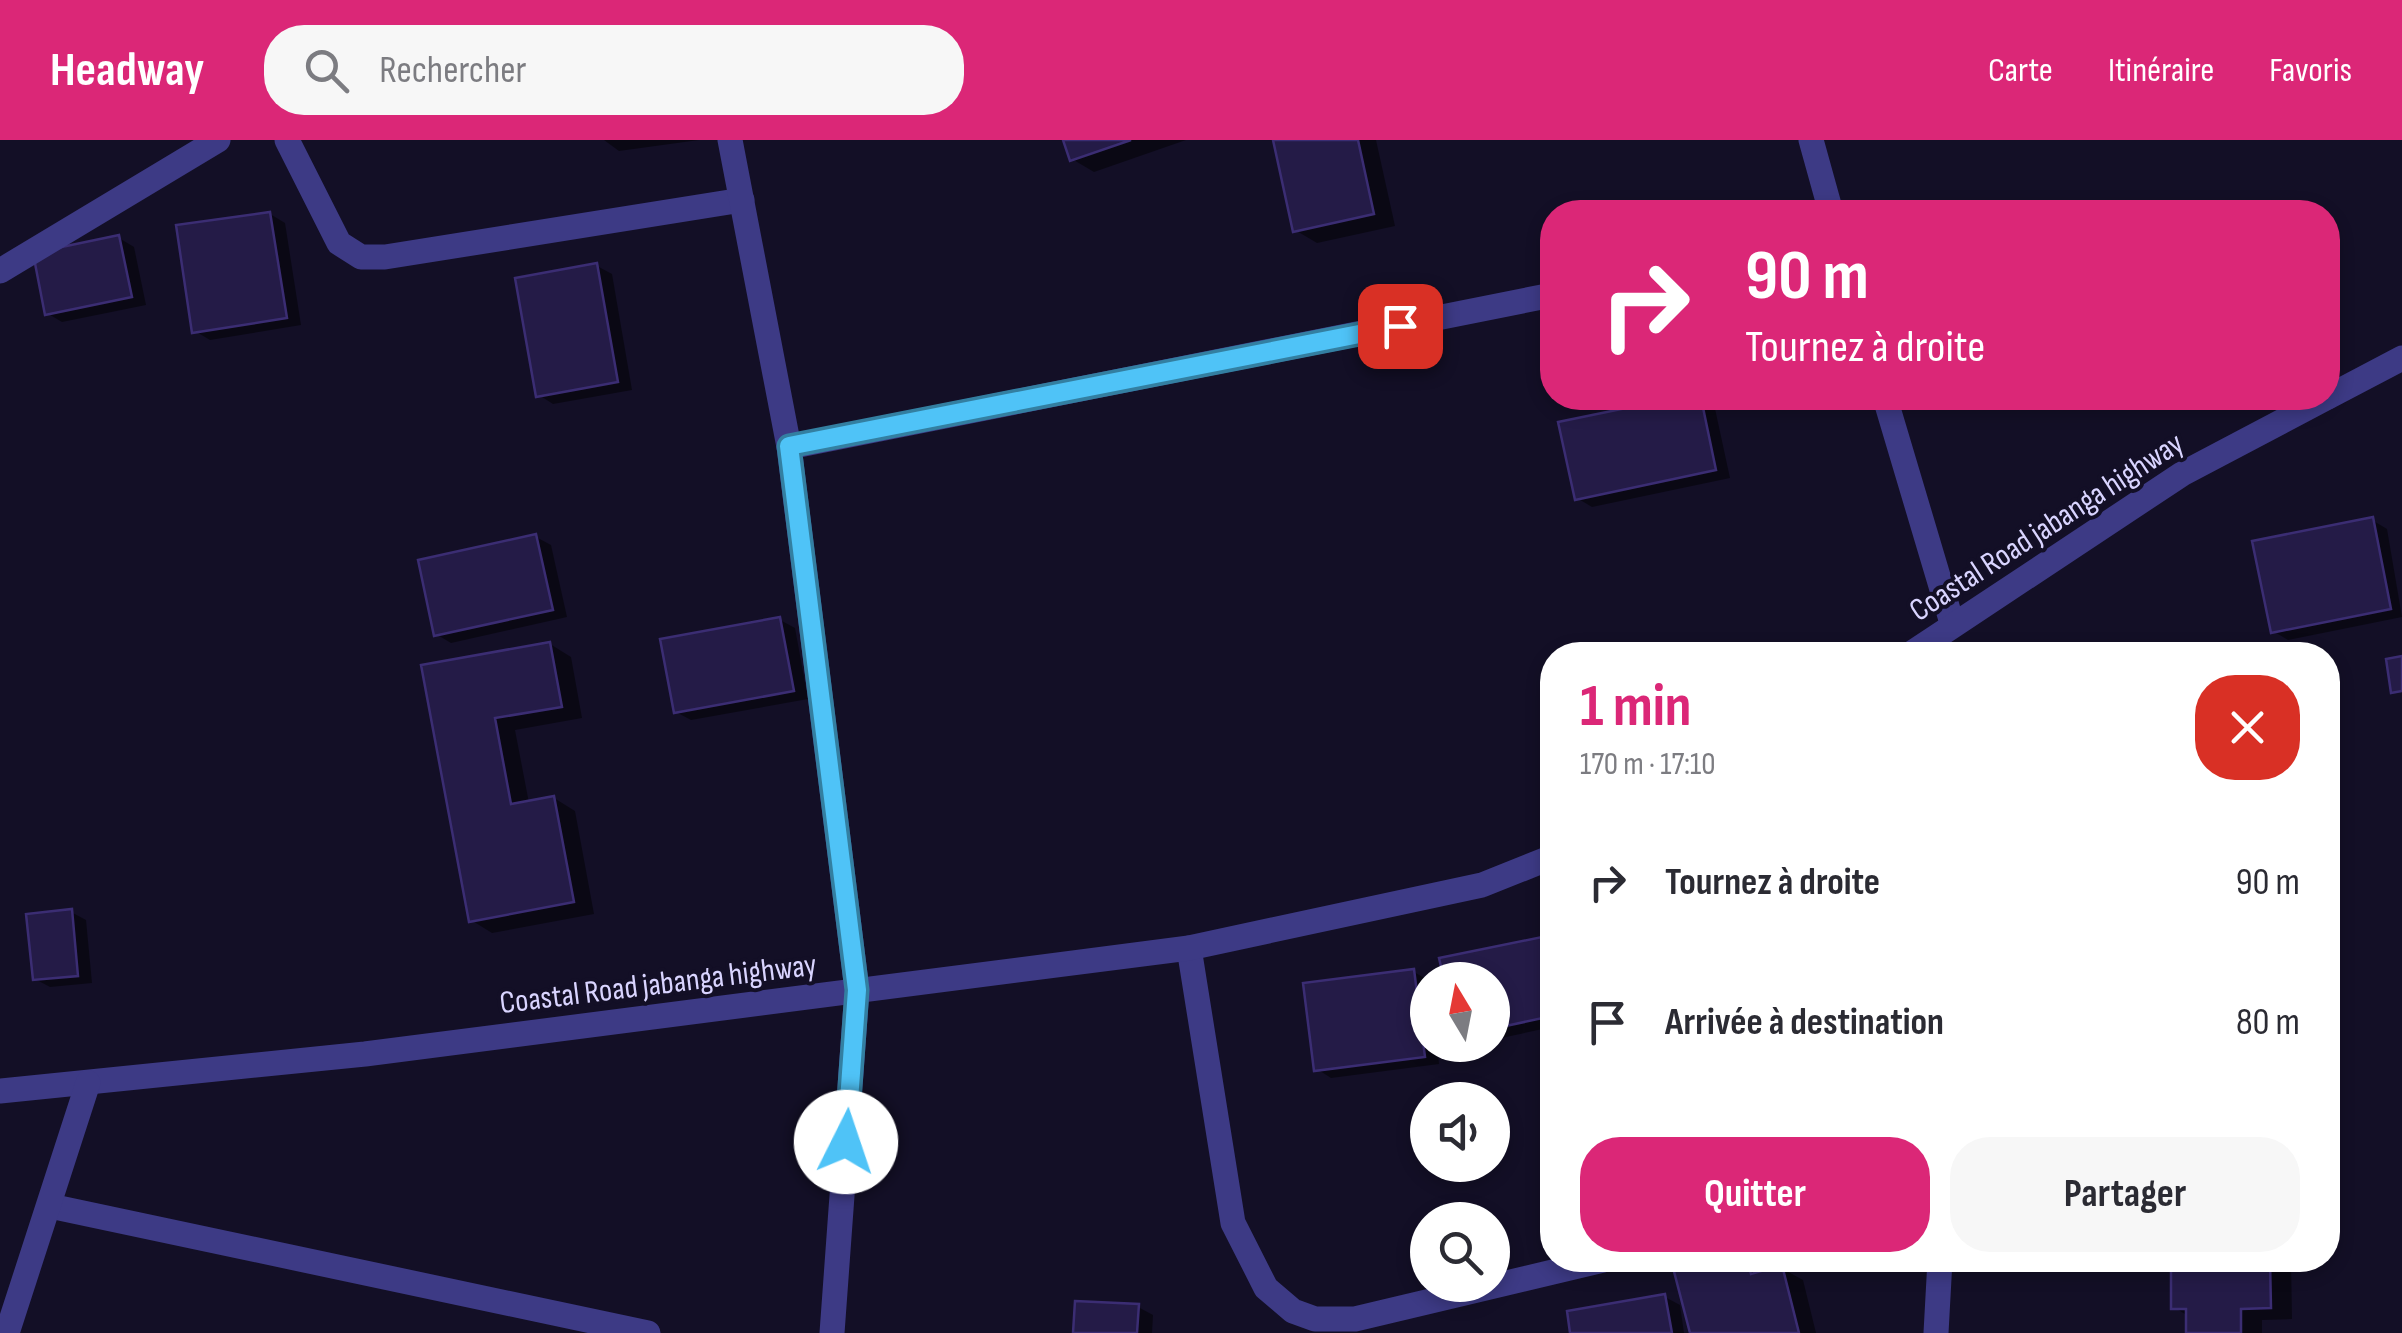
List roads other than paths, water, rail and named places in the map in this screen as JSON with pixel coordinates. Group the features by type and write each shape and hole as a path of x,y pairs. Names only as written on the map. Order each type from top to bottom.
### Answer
{"street":[{"path":"0,271 218,140"},
{"path":"287,140 339,244 361,257 385,257 742,200"},
{"path":"730,140 789,446 857,990 832,1333"},
{"path":"1810,140 1827,200"},
{"path":"789,446 1540,297"},
{"name":"Coastal Road jabanga highway","path":"2340,390 2402,358"},
{"path":"1889,410 1952,623"},
{"name":"Coastal Road jabanga highway","path":"1926,642 2182,474 2303,410"},
{"name":"Coastal Road jabanga highway","path":"0,1091 365,1054 1189,948 1482,885 1540,861"},
{"path":"1189,948 1233,1222 1266,1288 1293,1310 1315,1319 1356,1319 1553,1272"},
{"path":"7,1333 88,1083"},
{"path":"50,1206 648,1333"},
{"path":"1936,1333 1939,1272"}]}
